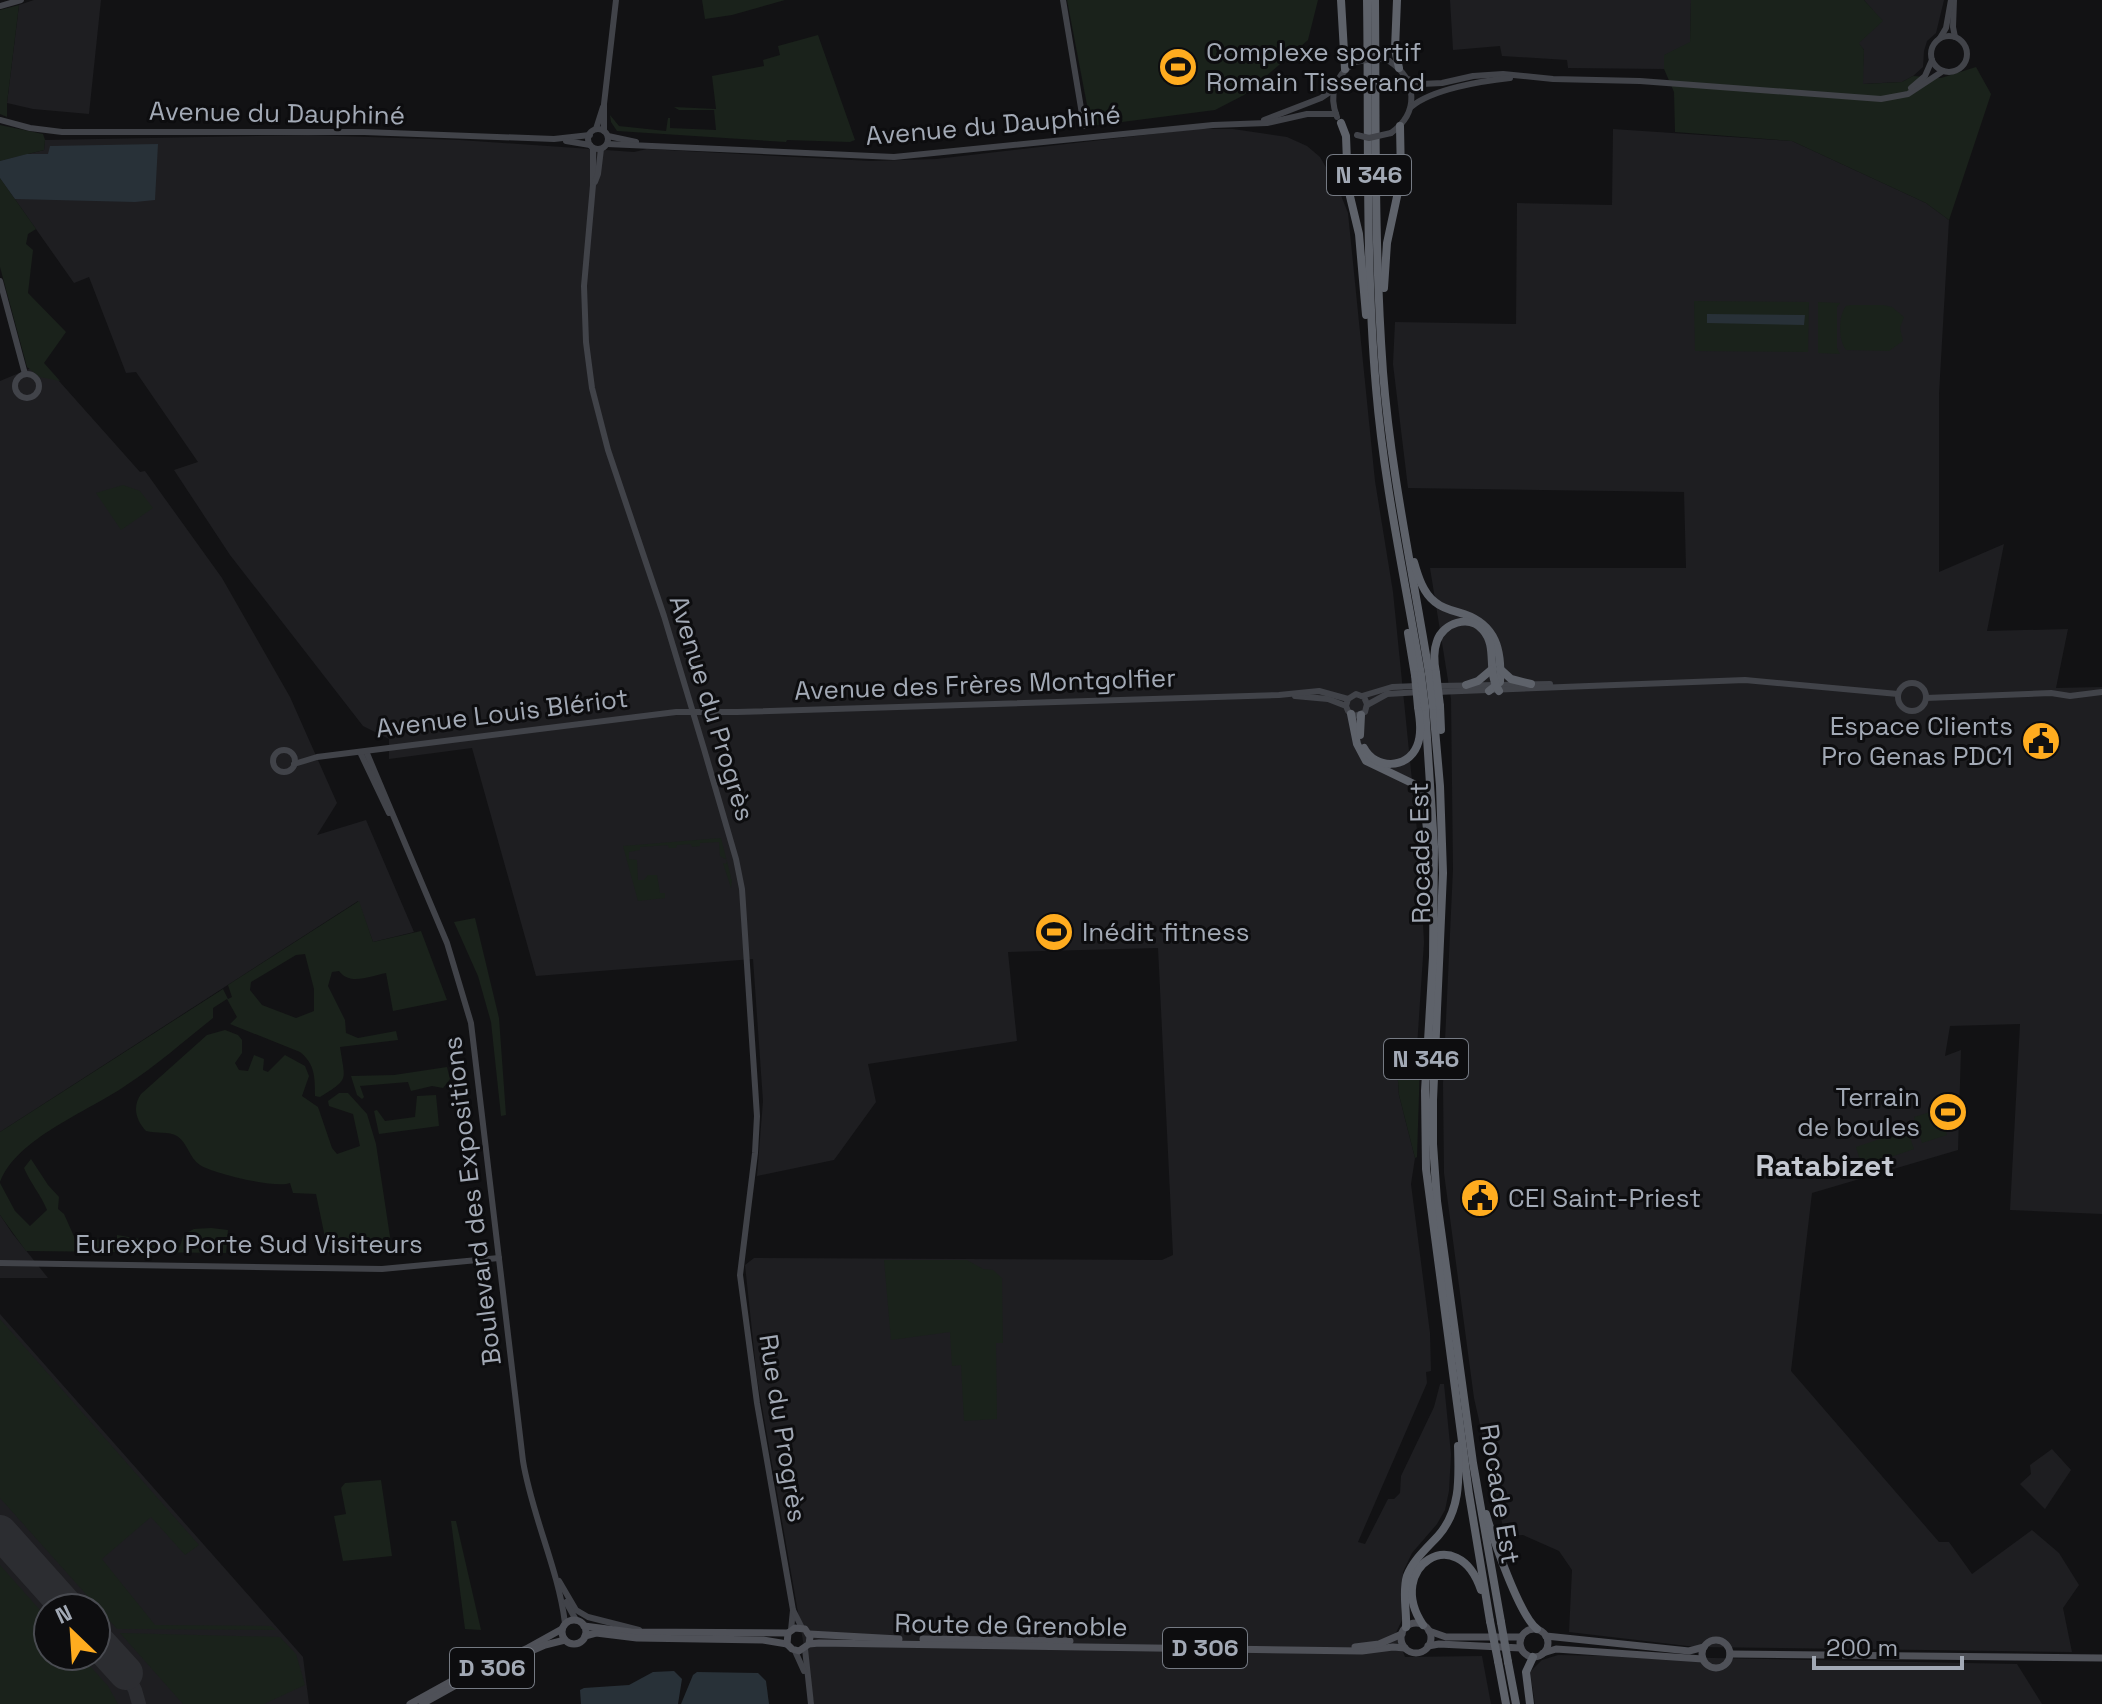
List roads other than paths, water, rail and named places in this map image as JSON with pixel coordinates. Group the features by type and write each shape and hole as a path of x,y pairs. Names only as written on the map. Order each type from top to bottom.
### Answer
{"highway":[{"path":"1341,0 1345,69"},
{"name":"N 346","path":"1367,0 1373,351 1385,476 1400,560 1398,569 1425,674"},
{"name":"Rocade Est","path":"1375,0 1380,327 1390,449 1440,786 1443,873 1433,1100 1437,1201 1473,1463 1516,1704"},
{"path":"1397,0 1395,49 1399,68"},
{"path":"1338,118 1346,136 1348,188 1359,234 1368,341 1373,351"},
{"path":"1380,327 1384,320 1387,243 1401,178 1400,126"},
{"path":"1406,544 1431,599 1480,620 1489,628 1494,638 1495,689"},
{"path":"1352,708 1365,752 1376,761 1396,764 1409,757 1417,746 1420,727 1429,706 1425,674 1443,629 1455,623 1470,622 1482,628 1490,640 1495,669 1511,679 1531,684"},
{"path":"1466,685 1495,669"},
{"name":"Rocade Est","path":"1429,706 1434,907 1425,1091 1426,1169 1457,1409 1506,1704"},
{"path":"1352,708 1357,744 1366,761 1408,780 1421,792 1429,844 1430,900 1434,907"},
{"path":"1404,1630 1408,1576 1413,1565 1450,1520 1457,1498 1457,1409"},
{"path":"1473,1463 1494,1537 1525,1616 1537,1629"},
{"path":"1426,1628 1412,1602 1413,1579 1423,1563 1441,1554 1459,1558 1473,1570 1490,1621"},
{"path":"1530,1704 1526,1672 1533,1657"}],"main road":[{"path":"787,1644 790,1632 645,1632 584,1626 576,1620 564,1626 565,1640 578,1643 585,1636 596,1633 637,1638 763,1640 787,1644 795,1651"},
{"path":"1703,1659 1556,1649 1533,1657 1521,1648 1439,1644 1428,1646 1419,1653 1405,1648 1404,1630 1414,1624 1446,1637 1521,1637 1528,1630 1537,1629 1546,1636 1689,1651 1719,1640 1726,1645 1730,1654 1725,1665 1718,1668 1708,1666 1703,1659 1704,1647"},
{"name":"D 306","path":"410,1704 457,1678 526,1649 564,1626"},
{"path":"584,1626 585,1636"},
{"path":"1426,1628 1428,1646"},
{"name":"Route de Grenoble","path":"790,1632 900,1639 1330,1647 1379,1644 1404,1630"},
{"path":"806,1631 807,1647"},
{"path":"1543,1653 1547,1645 1546,1636"},
{"path":"1521,1637 1521,1648"},
{"name":"D 306","path":"422,1704 467,1679 545,1645 565,1640"},
{"name":"Route de Grenoble","path":"795,1651 807,1647 1069,1645 1362,1651 1405,1648"},
{"path":"1730,1654 2102,1658"}],"street":[{"path":"0,6 21,0"},
{"name":"Avenue du Progrès","path":"616,0 584,278 588,361 605,442 693,711 736,859 744,908 757,1116 742,1251"},
{"path":"1063,0 1084,126"},
{"path":"1408,79 1422,84 1442,83 1473,76 1503,74 1894,98 1904,96 1943,71 1960,69 1966,59 1964,44 1955,37 1952,0"},
{"path":"1872,97 1893,95 1912,87 1925,76 1932,60 1932,48 1946,28 1952,0"},
{"path":"1939,39 1955,37"},
{"path":"1411,107 1412,93 1408,79 1389,61 1378,58 1355,62 1345,69 1333,90 1338,118 1357,135 1369,138 1391,133 1419,101 1468,85 1523,77"},
{"path":"1932,60 1943,71"},
{"name":"Avenue du Dauphiné","path":"1245,124 1301,107 1333,90"},
{"name":"Avenue du Progrès","path":"596,129 604,104"},
{"name":"Avenue du Dauphiné","path":"0,120 62,132 364,132 894,157 1213,125 1267,123 1307,114 1338,118"},
{"path":"596,129 601,142 590,135 596,129"},
{"name":"Avenue du Dauphiné","path":"554,139 590,135"},
{"path":"0,281 25,374"},
{"name":"Avenue des Frères Montgolfier","path":"1367,705 1375,698 1397,693 1745,680 1898,694"},
{"path":"1914,683 1924,690 1926,698 1920,708 1909,710 1902,706 1898,694 1904,686 1914,683"},
{"name":"Avenue des Frères Montgolfier","path":"693,711 1279,695 1328,699 1352,708 1354,695 1362,696 1392,687 1466,685 1495,689 1531,684 1573,685"},
{"path":"1926,698 2051,693 2070,696 2102,692"},
{"path":"1352,708 1367,705 1362,696"},
{"name":"Avenue Louis Blériot","path":"294,764 317,757 693,711"},
{"path":"285,750 292,754 294,764 288,771 282,772 273,764 278,751 285,750"},
{"name":"Boulevard des Expositions","path":"363,751 451,953 471,1023 527,1484 553,1570 564,1626"},
{"name":"Avenue Louis Blériot","path":"292,754 317,757"},
{"name":"Rue du Progrès","path":"742,1251 742,1301 793,1610 790,1632"},
{"name":"Eurexpo Porte Sud Visiteurs","path":"0,1263 382,1269 499,1258"},
{"name":"Boulevard des Expositions","path":"553,1570 576,1620"},
{"name":"Boulevard des Expositions","path":"553,1570 576,1610 588,1617 645,1632"},
{"name":"Rue du Progrès","path":"793,1610 806,1631"},
{"path":"807,1647 806,1674 811,1704"},
{"path":"795,1651 806,1674"}],"place":[{"name":"Complexe sportif Romain Tisserand","path":"1178,67"},
{"name":"Espace Clients Pro Genas PDC1","path":"2041,741"},
{"name":"Inédit fitness","path":"1054,932"},
{"name":"Terrain de boules","path":"1948,1112"},
{"name":"CEI Saint-Priest","path":"1480,1198"}],"district":[{"name":"Ratabizet","path":"1825,1166"}]}
